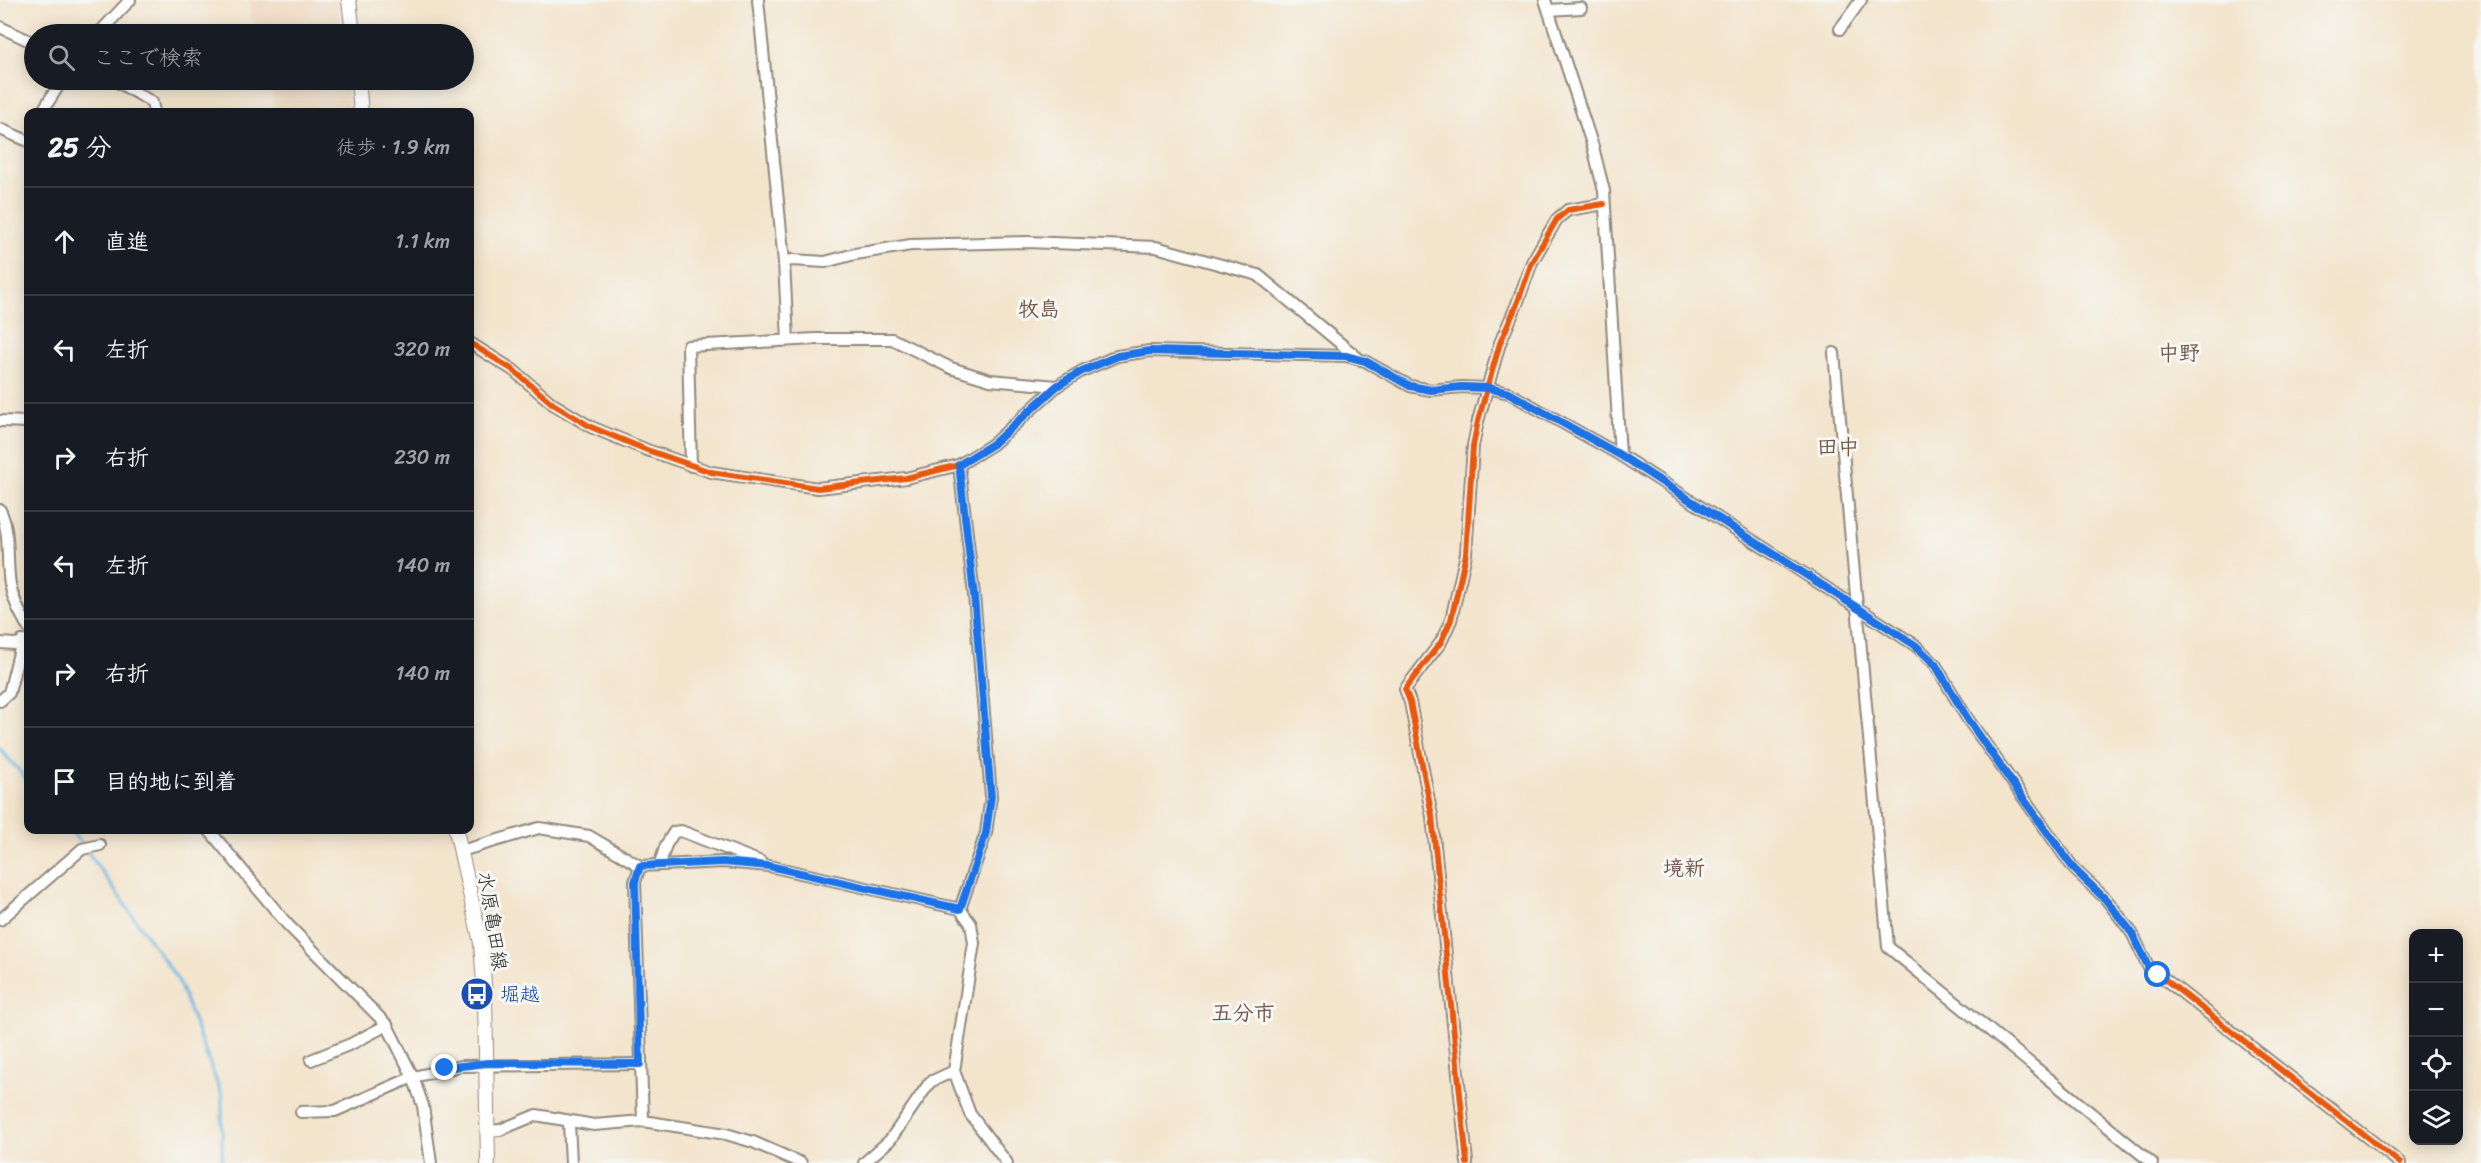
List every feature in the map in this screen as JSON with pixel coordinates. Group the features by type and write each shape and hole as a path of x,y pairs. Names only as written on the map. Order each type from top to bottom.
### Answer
{"main road":[{"path":"349,0 351,24"},
{"path":"359,90 361,108"},
{"name":"水原亀田線","path":"457,834 481,943 487,1063 488,1163"}],"street":[{"path":"107,24 130,0"},
{"path":"758,0 784,262 788,340"},
{"path":"1839,29 1861,0"},
{"path":"1581,8 1547,5 1593,147 1604,191 1620,455"},
{"path":"0,27 24,38"},
{"path":"44,108 56,90"},
{"path":"131,90 152,102 153,108"},
{"path":"0,129 24,138"},
{"path":"1467,1163 1432,816 1410,702 1405,689 1440,642 1451,620 1466,554 1473,446 1486,388 1500,343 1532,262 1557,219 1568,210 1604,204"},
{"path":"784,262 792,260 825,262 855,254 911,245 1027,242 1156,247 1258,275 1360,360"},
{"path":"691,466 688,346 788,340 892,339 951,368 990,380 1057,386"},
{"path":"474,346 513,370 553,404 591,427 691,466 747,479 828,488 906,478 959,465 993,444 1057,386 1082,371 1118,356 1150,351 1346,356 1360,360 1410,386 1431,390 1486,388 1509,393 1620,455 1915,645 1935,664 1967,718 2074,869 2106,900 2132,933 2148,966 2400,1163"},
{"path":"1834,352 1887,947 2152,1163"},
{"path":"0,421 24,422"},
{"path":"959,465 974,595 991,796 986,833 960,909"},
{"path":"0,510 6,539 10,583 17,609 24,620"},
{"path":"0,643 24,641"},
{"path":"0,701 9,693 24,644"},
{"path":"461,851 538,828 589,836 640,866 660,863 723,862 769,866 960,909 971,924 974,943 954,1071 970,1114 1007,1163"},
{"path":"660,863 666,845 674,832 681,831 769,866"},
{"path":"212,834 287,924 387,1025 413,1077 423,1106 431,1163"},
{"path":"0,920 82,849 100,846"},
{"path":"640,866 635,882 643,1121"},
{"path":"311,1060 351,1044 387,1025"},
{"path":"301,1112 334,1111 413,1077 445,1068 487,1063 640,1064"},
{"path":"864,1163 890,1140 930,1082 954,1071"},
{"path":"488,1131 500,1130 536,1116 569,1123 594,1125 643,1121 726,1134 753,1142 801,1163"},
{"path":"569,1123 572,1163"}],"shaded area":[{"path":"250,0 337,0 339,24 254,24"},
{"path":"271,90 346,90 348,108 275,108"}],"waterway":[{"path":"0,749 24,776"},
{"path":"73,834 83,845"},
{"path":"87,851 178,980 222,1096 222,1163"}],"cycle path":[{"path":"1467,1163 1432,816 1410,702 1405,689 1441,642 1451,620 1466,554 1473,446 1478,421 1500,343 1532,262 1557,219 1568,210 1604,204"},
{"path":"474,346 513,370 553,404 591,427 647,450 711,472 818,488 906,478 959,465 993,444 1057,386 1082,371 1117,356 1150,351 1346,356 1365,361 1410,386 1431,390 1461,387 1488,388 1509,393 1620,455 1915,645 1935,664 1967,718 2074,869 2106,899 2132,933 2148,966 2400,1163"}],"place":[{"name":"堀越","path":"477,994"}],"district":[{"name":"牧島","path":"1039,309"},
{"name":"中野","path":"2179,353"},
{"name":"田中","path":"1838,447"},
{"name":"境新","path":"1684,868"},
{"name":"五分市","path":"1243,1013"}],"route":[{"path":"445,1068 487,1063 640,1064 635,882 640,866 660,863 723,862 769,866 960,909 989,823 991,796 974,595 959,465 971,460 993,444 1057,386 1082,371 1118,356 1150,351 1346,356 1365,361 1410,386 1431,390 1461,387 1500,389 1620,455 1915,645 1935,664 1967,718 2019,793 2074,869 2106,900 2132,933 2148,966 2158,975"}]}
